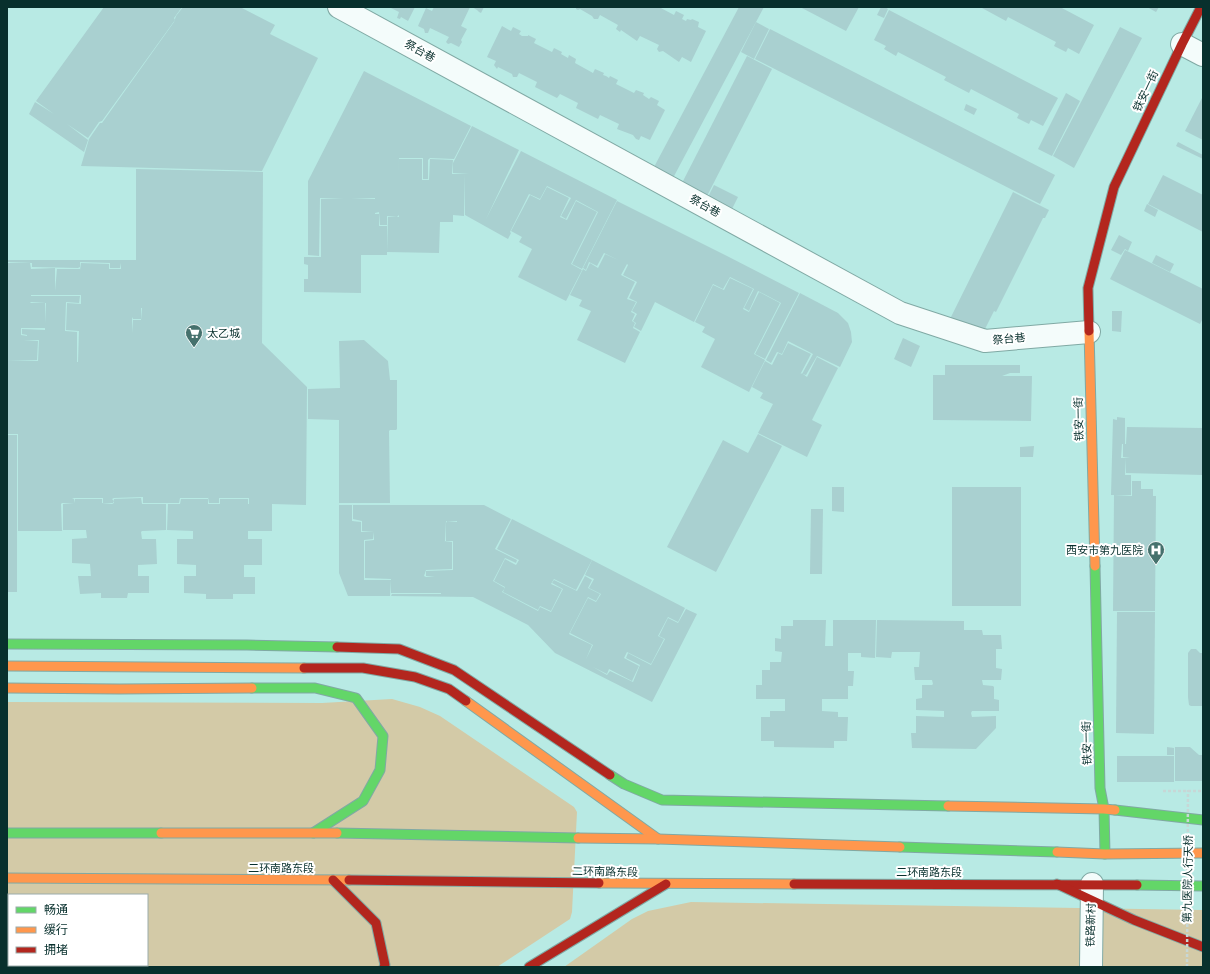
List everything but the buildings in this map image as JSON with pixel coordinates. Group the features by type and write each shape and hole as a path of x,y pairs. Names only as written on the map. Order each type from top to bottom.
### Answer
{"main road":[{"name":"铁安一街","path":"1105,854 1104,809 1100,788 1088,288 1114,187 1201,7"},
{"path":"7,644 247,645 399,649 454,670 624,784 662,800 1104,809 1203,820"},
{"path":"7,666 363,668 415,677 449,689 658,840"},
{"path":"7,688 315,688 356,698 383,736 380,770 362,801 313,833"},
{"name":"二环南路东段","path":"7,833 313,833 658,840 1105,854 1203,853"},
{"name":"二环南路东段","path":"7,878 666,884 1057,884 1092,892 1203,886"},
{"path":"333,880 376,923 385,965 384,967"},
{"path":"529,967 666,884"},
{"path":"1057,884 1092,892 1134,920 1203,947"}],"street":[{"name":"祭台巷","path":"339,7 900,313 985,341 1089,332"},
{"path":"1182,44 1203,54"},
{"name":"铁路新村","path":"1091,967 1092,892"}],"path":[{"name":"第九医院人行天桥","path":"1187,967 1188,790 1203,791"}],"shaded area":[{"path":"392,699 420,707 440,716 574,807 577,812 572,912 570,919 497,967 7,967 7,702 322,703"},
{"path":"691,902 1203,910 1203,967 564,967 632,919 648,911"}],"traffic: fast":[{"path":"1095,566 1100,788 1104,809 1105,854"},
{"path":"7,644 337,647"},
{"path":"252,688 315,688 356,698 383,736 380,770 363,801 313,833"},
{"path":"610,775 624,784 662,800 948,806"},
{"path":"1115,810 1203,820"},
{"path":"7,833 161,833"},
{"path":"337,833 578,838"},
{"path":"900,847 1057,852"},
{"path":"1137,885 1203,886"}],"traffic: slow":[{"path":"1089,331 1095,566"},
{"path":"7,666 304,668"},
{"path":"7,688 252,688"},
{"path":"466,701 658,839"},
{"path":"948,806 1115,810"},
{"path":"161,833 337,833"},
{"path":"578,838 658,839 900,847"},
{"path":"1057,852 1105,854 1203,853"},
{"path":"7,878 349,880"},
{"path":"599,883 794,884"}],"traffic: jam":[{"path":"1089,331 1088,288 1114,187 1201,7"},
{"path":"337,647 399,649 454,670 610,775"},
{"path":"304,668 363,668 415,677 449,689 466,701"},
{"path":"333,880 376,923 385,965 384,967"},
{"path":"349,880 599,883"},
{"path":"529,967 666,884"},
{"path":"794,884 1137,885"},
{"path":"1057,884 1134,920 1203,947"}],"place":[{"name":"太乙城","path":"194,348"},
{"name":"西安市第九医院","path":"1156,565"}]}
